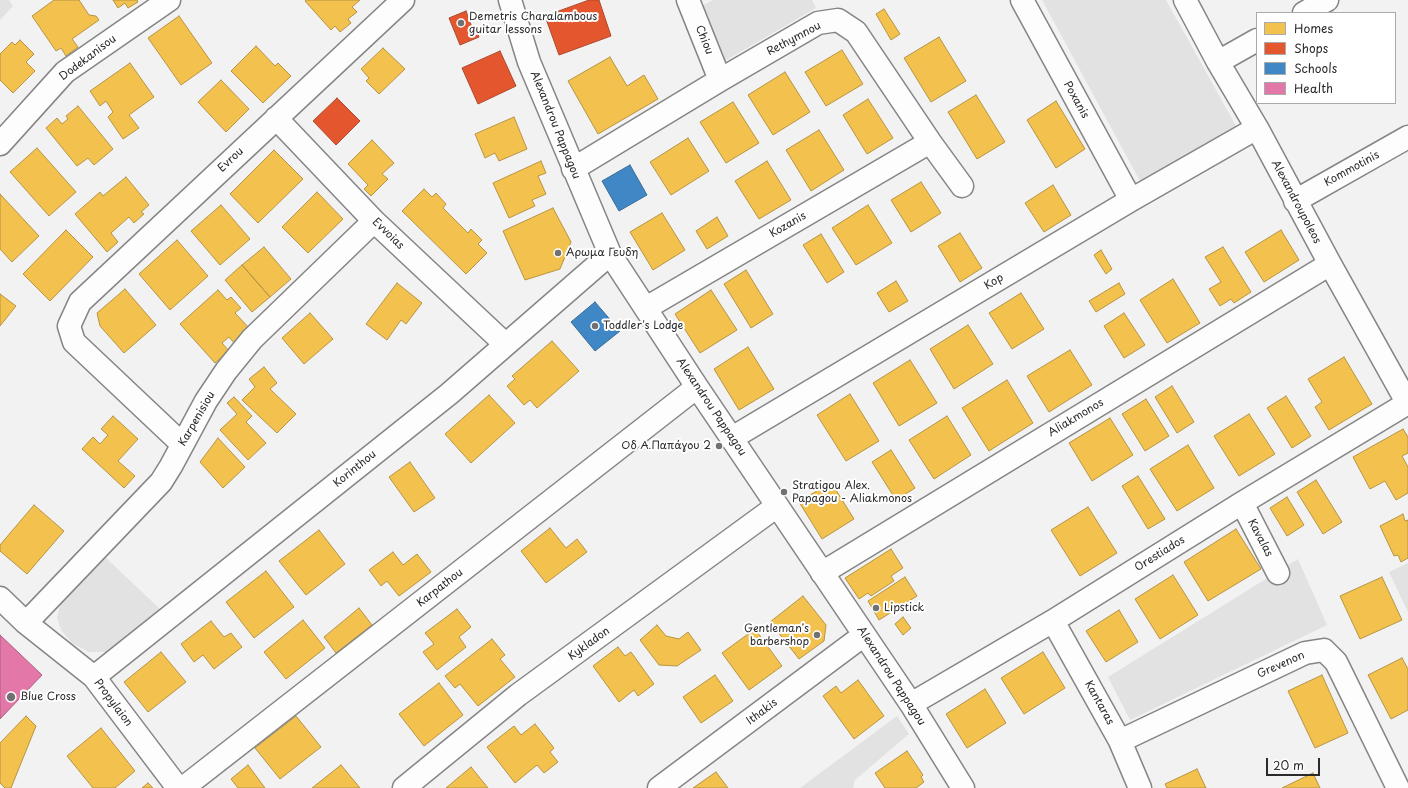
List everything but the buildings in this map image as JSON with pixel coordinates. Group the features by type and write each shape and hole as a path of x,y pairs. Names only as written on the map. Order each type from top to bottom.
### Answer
{"street":[{"name":"Dodekanisou","path":"0,144 65,72 169,0"},
{"name":"Evrou","path":"182,444 74,342 69,326 80,302 403,0"},
{"name":"Alexandrou Pappagou","path":"510,0 529,62 610,254 697,387 911,704 963,788"},
{"name":"Chiou","path":"688,0 720,80"},
{"name":"Poxanis","path":"1022,0 1131,200"},
{"name":"Alexandroupoleos","path":"1185,0 1408,404"},
{"path":"1306,12 1327,0"},
{"name":"Rethymnou","path":"573,169 720,80 818,23 838,20 856,32 930,142 962,186"},
{"path":"1218,62 1256,41"},
{"name":"Evvoias","path":"276,118 374,221 505,344"},
{"name":"Kop","path":"732,438 1131,200 1257,128"},
{"name":"Kommotinis","path":"1295,201 1408,137"},
{"name":"Kozanis","path":"646,308 930,142"},
{"name":"Karpenisiou","path":"26,623 161,482 206,401 226,371 252,339 374,221"},
{"name":"Korinthou","path":"94,677 449,394 610,254"},
{"name":"Aliakmonos","path":"822,573 1330,264"},
{"name":"Karpathou","path":"183,788 697,387"},
{"name":"Orestiados","path":"911,704 1053,621 1242,503 1408,404"},
{"name":"Kavalas","path":"1242,503 1278,573"},
{"name":"Kykladon","path":"404,788 518,695 778,506"},
{"name":"Propylaion","path":"0,598 26,623 94,677 178,788"},
{"name":"Kantaras","path":"1053,621 1120,741 1140,788"},
{"name":"Ithakis","path":"659,788 864,635"},
{"name":"Grevenon","path":"1120,741 1306,653 1324,650 1336,662 1398,788"}],"shaded area":[{"path":"0,0 9,0 13,6 0,20"},
{"path":"713,0 812,0 816,8 723,62 703,5"},
{"path":"1042,0 1166,0 1236,126 1140,181"},
{"path":"105,557 160,609 107,652 89,652 72,643 61,630 57,618 60,605"},
{"path":"1298,559 1327,625 1130,720 1108,677"},
{"path":"1408,563 1408,612 1389,572"},
{"path":"897,716 909,734 855,780 853,788 800,788"}],"place":[{"name":"Demetris Charalambous guitar lessons","path":"461,23"},
{"name":"Αρωμα Γευδη","path":"558,253"},
{"name":"Toddler's Lodge","path":"595,326"},
{"name":"Οδ Α.Παπάγου 2","path":"719,446"},
{"name":"Stratigou Alex. Papagou - Aliakmonos","path":"784,492"},
{"name":"Lipstick","path":"876,608"},
{"name":"Gentleman's barbershop","path":"817,635"},
{"name":"Blue Cross","path":"11,697"}]}
